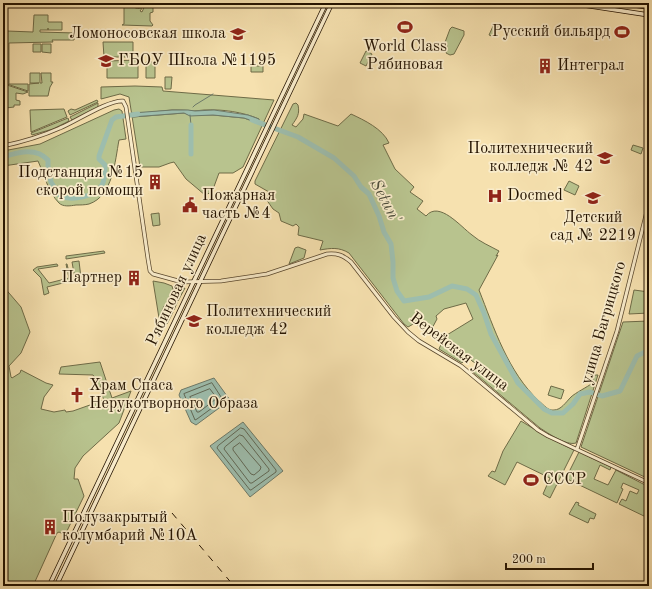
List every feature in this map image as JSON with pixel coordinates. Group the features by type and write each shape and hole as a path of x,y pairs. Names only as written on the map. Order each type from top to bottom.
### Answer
{"main road":[{"name":"Рябиновая улица","path":"49,586 326,3"},
{"name":"Рябиновая улица","path":"56,586 332,3"},
{"path":"570,3 649,16"},
{"path":"621,3 649,7"}],"street":[{"name":"Верейская улица","path":"3,146 59,129 118,101 123,101 127,111 150,271 158,276 182,282 221,281 267,274 326,254 335,253 344,256 352,262 394,317 408,332 419,341 462,366 538,430 649,483"},
{"name":"улица Багрицкого","path":"577,449 625,302 649,203"}],"green space":[{"path":"124,3 131,3 136,8 143,7 140,11 142,12 146,3 153,4 153,12 150,13 150,21 153,25 122,25 124,24"},
{"path":"34,15 48,15 48,22 62,22 62,30 40,30 40,32 75,33 74,40 9,43 9,84 28,84 28,91 7,84 7,82 3,82 3,35 7,35 7,31 33,32"},
{"path":"494,24 498,26 494,37 489,35"},
{"path":"452,27 464,31 464,35 454,54 450,55 446,53 447,45 444,45"},
{"path":"103,42 133,42 133,57 104,57"},
{"path":"33,44 41,44 41,52 33,52"},
{"path":"42,44 51,44 51,53 42,52"},
{"path":"366,51 372,54 366,66 360,63"},
{"path":"138,60 138,78 107,78 107,61"},
{"path":"146,62 155,62 155,78 146,78"},
{"path":"251,66 263,66 263,72 251,72"},
{"path":"30,73 40,73 40,83 42,83 41,73 51,73 51,82 53,82 48,96 29,96 29,84 39,83 30,83"},
{"path":"165,77 172,77 171,89 165,89"},
{"path":"7,85 28,92 23,94 16,93 16,100 20,101 20,105 14,105 14,107 6,108"},
{"path":"101,87 162,87 163,91 274,100 243,167 233,173 219,173 212,192 205,195 186,179 174,162 159,167 140,167 129,97 120,94 101,99","holes":["175,110 225,111 246,114 259,119 258,123 244,118 213,115 191,115 184,113 133,117 132,114"]},
{"path":"97,100 98,102 70,115 68,111 71,109 75,110"},
{"path":"98,103 98,107 72,120 70,117"},
{"path":"296,103 299,108 298,116 292,125 296,127 303,119 304,114 338,126 351,114 378,129 389,143 383,145 395,169 414,187 410,192 423,201 417,209 426,216 431,212 437,211 450,216 478,240 499,251 479,290 503,349 510,363 528,389 550,410 557,410 573,395 591,384 594,375 598,375 576,443 567,443 562,441 540,428 473,372 477,364 472,361 468,355 462,363 439,349 442,342 424,331 415,323 408,327 404,324 349,253 335,248 320,250 323,241 298,235 299,227 296,224 293,226 281,221 279,213 273,209 266,199 269,192 255,184 255,181 293,104","holes":["466,303 473,319 442,338 430,332 437,319 436,316 444,309"]},
{"path":"64,109 67,117 31,132 30,110"},
{"path":"119,109 122,111 126,139 119,140 112,177 108,186 97,200 89,204 67,206 59,203 49,188 38,161 3,166 3,151 40,144"},
{"path":"68,118 69,121 53,129 32,135 31,133"},
{"path":"633,145 643,148 641,154 631,150"},
{"path":"569,181 579,186 575,195 564,190"},
{"path":"159,213 160,225 153,226 151,214"},
{"path":"298,247 306,250 304,258 289,264 295,248"},
{"path":"104,251 105,253 66,259 66,256"},
{"path":"79,261 81,278 75,279 72,262"},
{"path":"57,264 58,266 38,269 49,283 69,278 67,264 71,281 47,287 49,293 44,295 41,278 33,270 37,267"},
{"path":"153,281 172,286 177,303 174,310 164,306 162,311 166,313 168,310 172,312 159,318"},
{"path":"3,286 21,307 30,332 21,353 9,366 11,377 12,378 20,373 21,370 53,385 44,397 41,409 54,412 65,410 66,412 73,411 104,400 101,393 105,386 103,380 99,390 94,388 93,381 96,379 93,375 59,374 61,367 100,362 112,398 131,391 119,423 83,456 75,468 74,479 78,479 84,496 65,535 59,532 57,533 33,586 3,586"},
{"path":"173,287 185,288 178,301"},
{"path":"634,290 649,292 649,313 629,314"},
{"path":"173,312 167,324 159,319"},
{"path":"649,321 649,479 581,447 623,322"},
{"path":"551,386 564,390 561,399 548,395"},
{"path":"521,421 547,437 574,450 550,498 543,494 550,478 517,462 505,485 488,476 492,471 495,472 503,451"},
{"path":"579,452 611,467 610,470 600,465 594,479 608,485 616,470 649,487 649,514 647,514 646,517 619,504 622,499 626,501 630,491 637,494 639,490 623,483 621,488 623,489 617,503 569,480 567,476"},
{"path":"576,502 579,503 578,505 596,514 594,519 590,518 588,523 569,514"}],"water":[{"path":"172,110 214,110 248,115 259,119 258,123 244,118 213,115 190,116 184,113 132,117 132,113"},
{"path":"214,378 230,400 196,425 191,422 179,395 181,390"},
{"path":"243,422 283,471 250,497 210,446"}],"waterway":[{"path":"193,107 213,94"},
{"name":"Setun'","path":"3,157 21,152 38,153 48,160 51,182 60,196 71,198 83,197 99,189 104,181 105,165 99,159 99,156 112,120 116,117 138,114"},
{"path":"190,115 191,125"},
{"name":"Setun'","path":"252,120 298,137 334,158 354,176 361,187 369,194 379,216 384,232 391,244 393,278 397,291 404,301 429,297 452,286 467,289 476,295 491,334 518,383 544,409 552,413 563,413 573,404 580,394 590,392 602,396 620,391 637,356 649,351"},
{"path":"191,125 191,154"},
{"name":"Setun'","path":"3,327 3,342"}],"railway":[{"path":"172,513 234,586"}],"place":[{"name":"World Class Рябиновая","path":"405,27"},
{"name":"Русский бильярд","path":"622,32"},
{"name":"Ломоносовская школа","path":"238,34"},
{"name":"ГБОУ Школа №1195","path":"106,61"},
{"name":"Интеграл","path":"545,66"},
{"name":"Политехнический колледж № 42","path":"605,158"},
{"name":"Подстанция №15 скорой помощи","path":"155,182"},
{"name":"Docmed","path":"495,196"},
{"name":"Детский сад № 2219","path":"593,198"},
{"name":"Пожарная часть №4","path":"190,205"},
{"name":"Партнер","path":"134,278"},
{"name":"Политехнический колледж 42","path":"194,321"},
{"name":"Храм Спаса Нерукотворного Образа","path":"77,395"},
{"name":"СССР","path":"531,480"},
{"name":"Полузакрытый колумбарий №10А","path":"50,527"}]}
